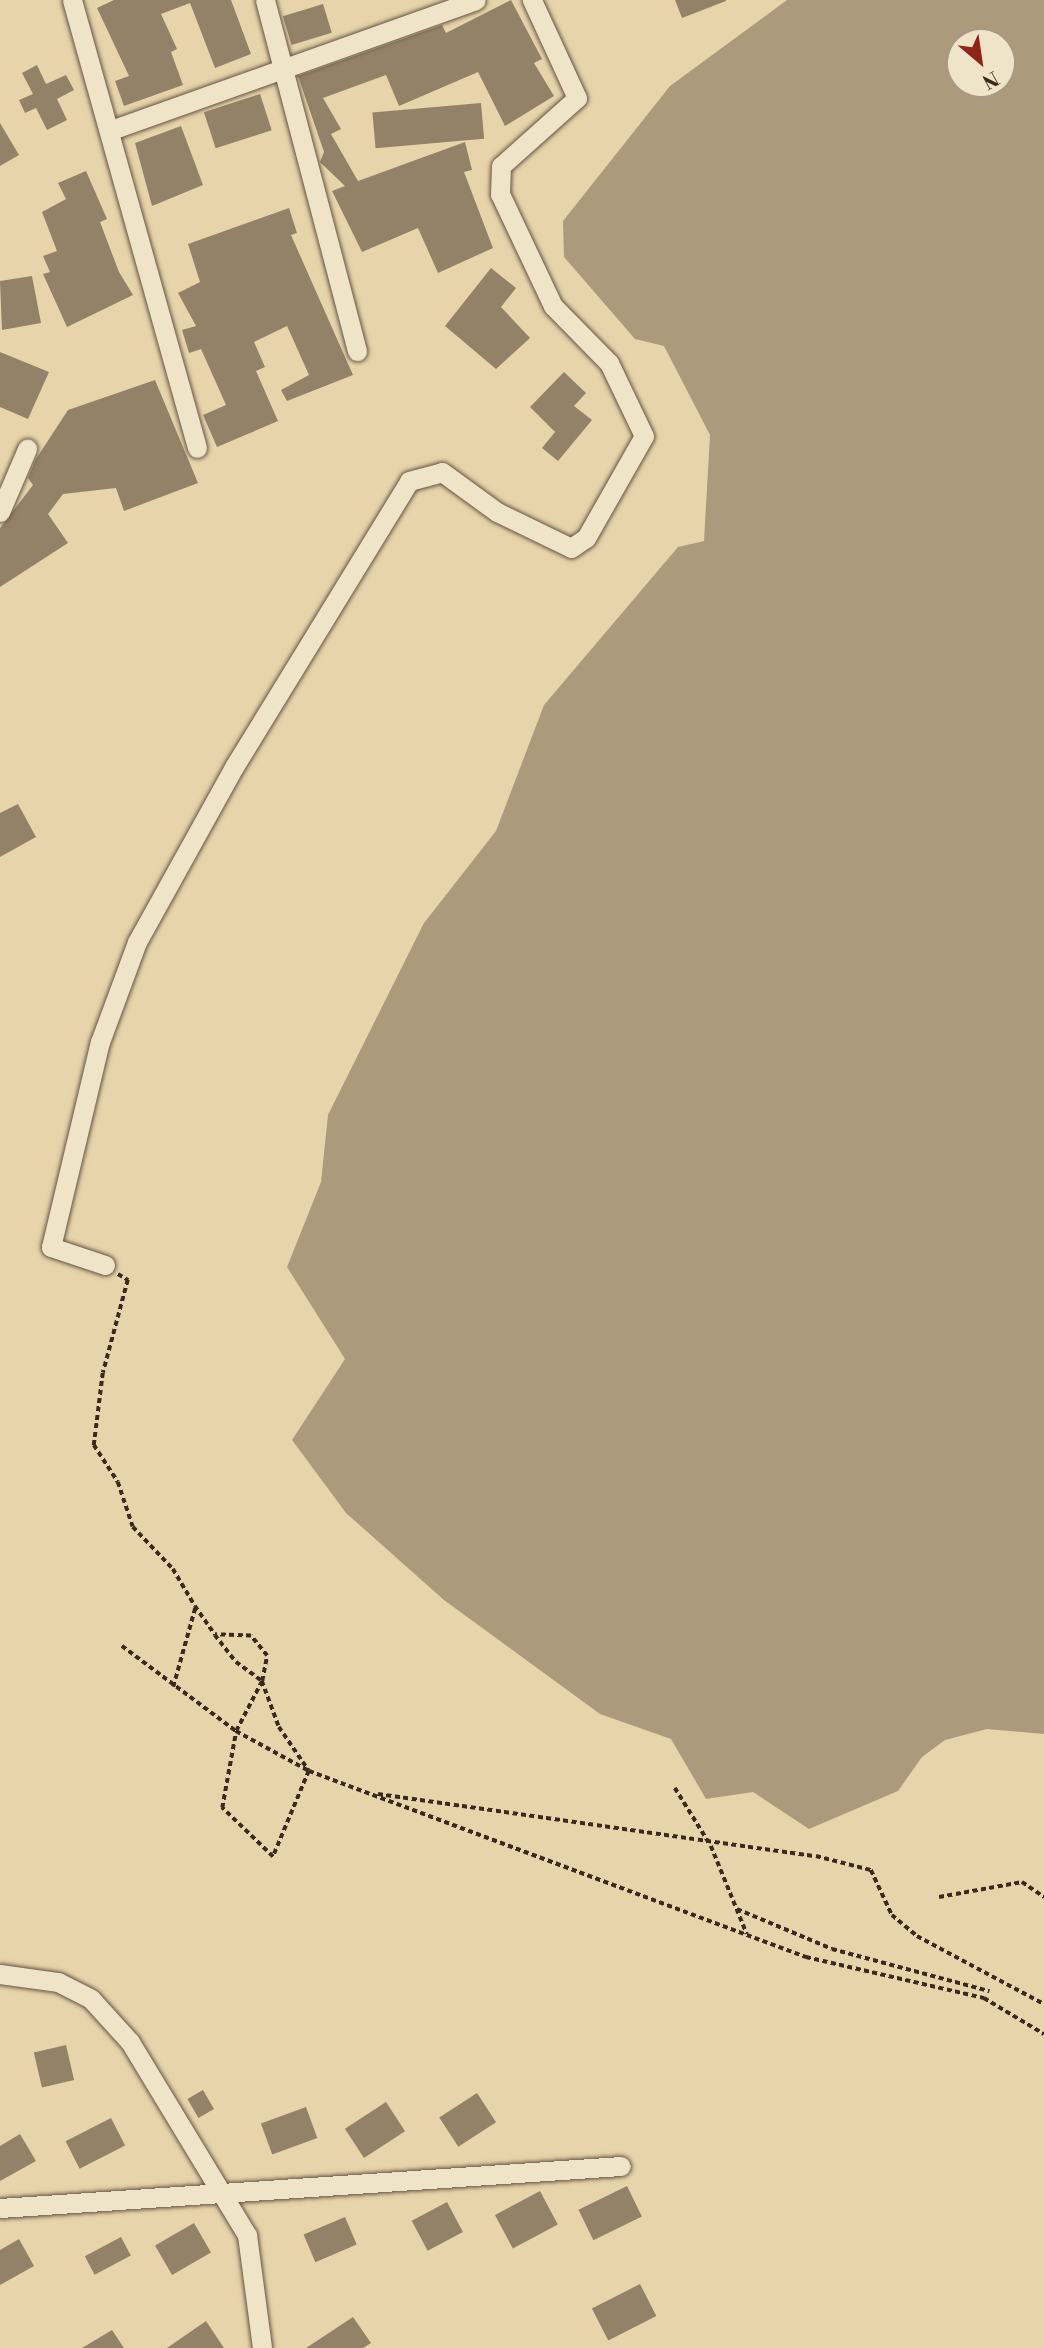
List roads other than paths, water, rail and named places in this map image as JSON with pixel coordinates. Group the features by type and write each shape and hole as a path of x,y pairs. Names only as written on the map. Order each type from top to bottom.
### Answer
{"street":[{"path":"72,0 111,130 197,448"},
{"path":"265,0 358,351"},
{"path":"111,130 284,66 476,0"},
{"path":"105,1265 51,1247 100,1042 137,942 234,767 409,481 442,472 497,512 571,548 586,538 644,436 609,363 553,306 500,194 501,166 577,98 532,0"},
{"path":"0,512 27,449"},
{"path":"0,1974 58,1982 90,2000 130,2042 247,2235 262,2348"},
{"path":"0,2208 621,2166"}]}
